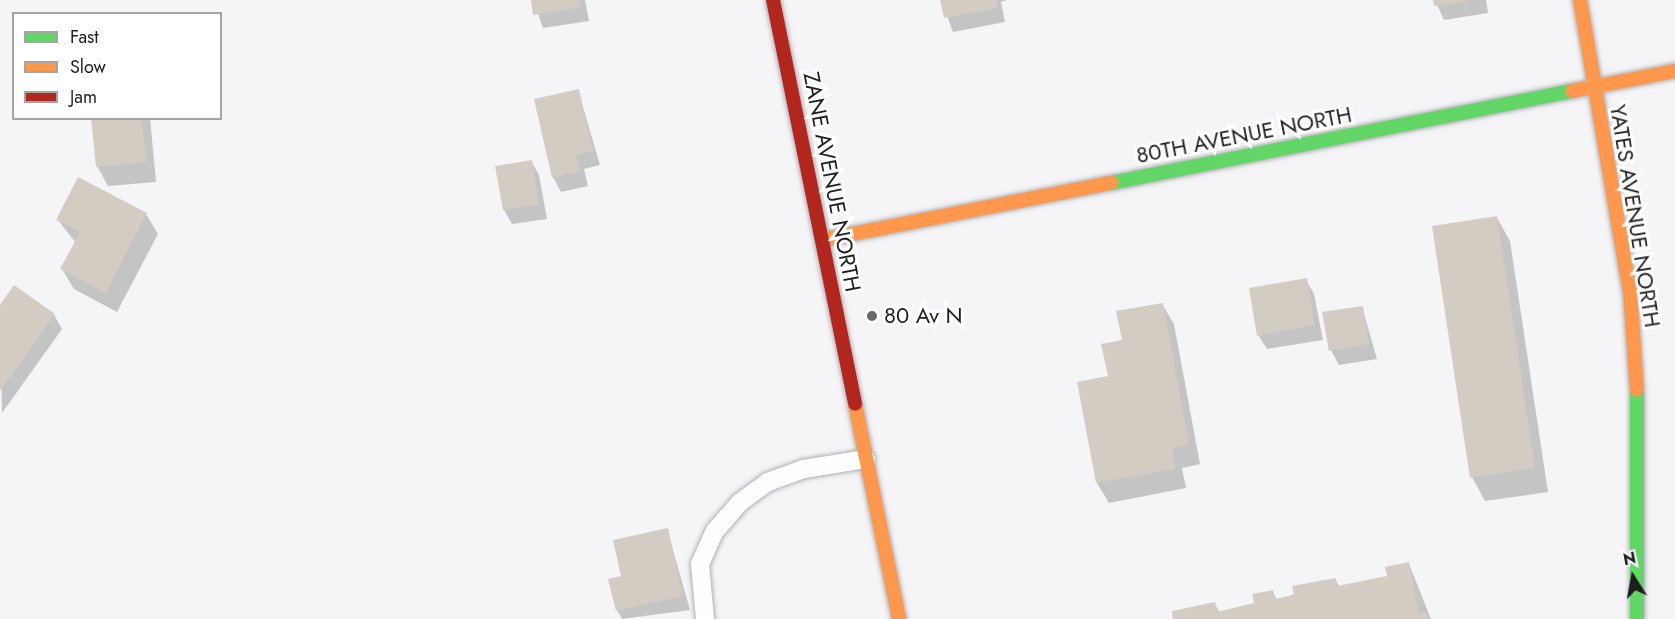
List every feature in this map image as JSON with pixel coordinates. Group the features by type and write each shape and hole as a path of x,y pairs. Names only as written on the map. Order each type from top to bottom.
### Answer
{"street":[{"name":"ZANE AVENUE NORTH","path":"773,0 899,619"},
{"name":"YATES AVENUE NORTH","path":"1580,0 1630,291 1639,420 1637,619"},
{"name":"80TH AVENUE NORTH","path":"822,240 1675,70"}],"lane":[{"path":"705,619 700,564 715,531 739,503 768,482 804,469 866,459"}],"building":[{"path":"531,0 580,0 581,7 533,15"},
{"path":"940,0 996,0 998,8 944,18"},
{"path":"1433,0 1467,0 1467,1 1434,6"},
{"path":"579,89 593,151 576,155 580,171 552,178 534,99"},
{"path":"91,120 142,120 146,162 96,167"},
{"path":"532,160 539,205 503,210 495,166"},
{"path":"78,177 147,213 106,293 60,269 80,232 56,220"},
{"path":"1497,216 1535,468 1470,478 1432,226"},
{"path":"1307,278 1315,325 1257,336 1249,288"},
{"path":"14,285 55,314 0,391 0,305"},
{"path":"1163,303 1189,445 1172,448 1175,469 1096,483 1077,382 1108,376 1101,344 1122,340 1116,311"},
{"path":"1363,306 1369,344 1329,351 1322,312"},
{"path":"668,528 683,596 616,611 608,579 621,576 613,540"},
{"path":"1409,562 1419,613 1427,612 1428,619 1173,619 1172,611 1215,602 1217,612 1254,603 1252,594 1273,590 1275,599 1294,595 1292,586 1336,578 1337,586 1387,576 1385,567"}],"traffic: fast":[{"path":"1111,183 1572,91"},
{"path":"1637,390 1637,619"}],"traffic: slow":[{"path":"1580,0 1630,291 1637,390"},
{"path":"1572,91 1675,71"},
{"path":"822,240 1111,183"},
{"path":"855,404 899,619"}],"traffic: jam":[{"path":"773,0 855,404"}],"place":[{"name":"80 Av N","path":"872,316"}]}
